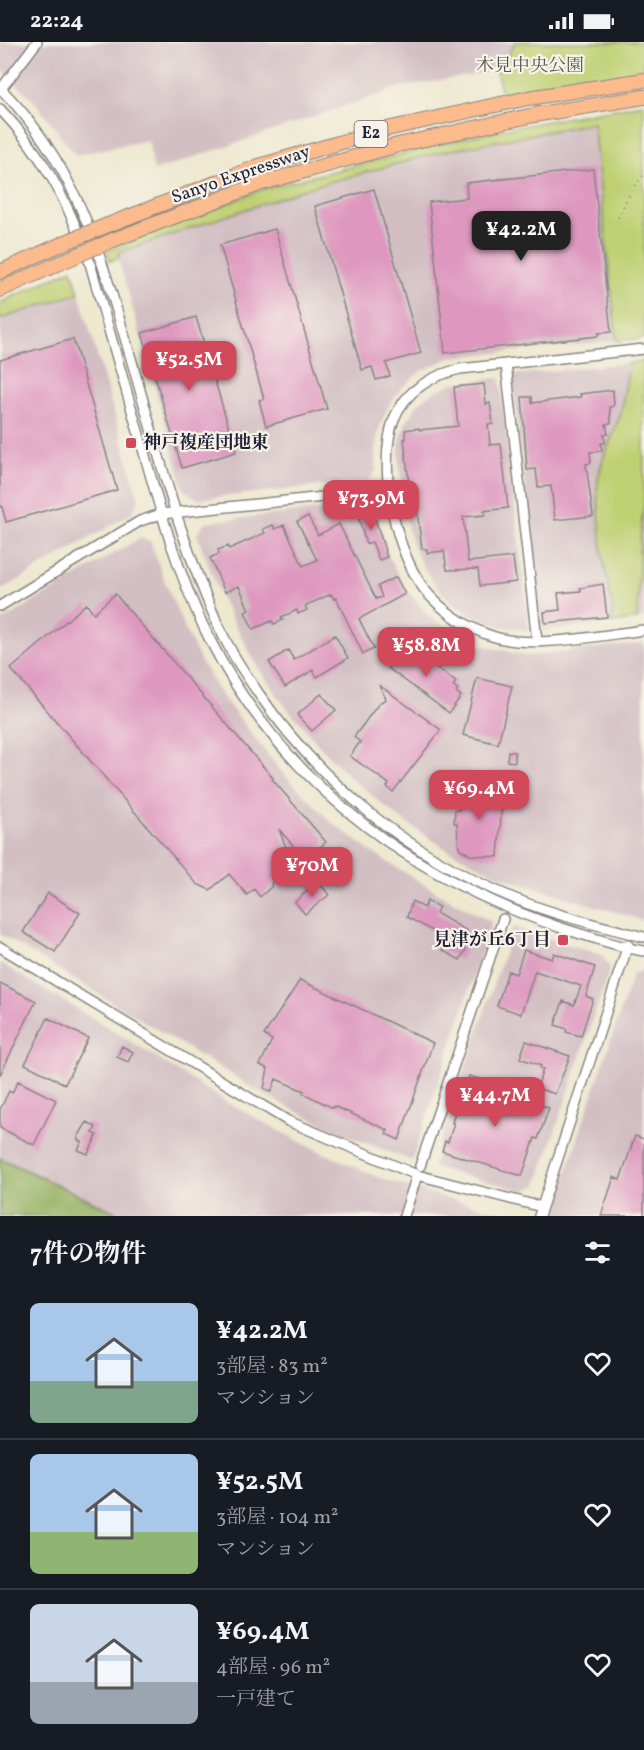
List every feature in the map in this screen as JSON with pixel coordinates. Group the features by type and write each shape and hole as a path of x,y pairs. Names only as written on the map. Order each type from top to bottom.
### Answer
{"highway":[{"name":"Sanyo Expressway","path":"0,272 66,242 259,166 387,129 528,98 644,80"},
{"name":"Sanyo Expressway","path":"0,290 113,240 262,183 398,145 534,115 644,96"}],"street":[{"path":"37,42 1,88 26,115 46,142 67,176 85,215 102,260 176,513 222,634 246,675 272,713 302,750 342,790 375,818 420,850 466,876 514,898 571,918 644,937"},
{"path":"0,109 28,142 56,182 75,221 89,260 161,514 184,583 210,638 260,720 291,758 333,800 368,829 412,859 460,886 510,909 627,948 644,951"},
{"path":"644,349 442,373 422,384 406,400 395,418 388,438 390,490 394,520 402,550 412,571 429,595 446,611 468,626 494,637 521,642 644,630"},
{"path":"506,364 537,641"},
{"path":"0,606 140,521 161,514 390,490"},
{"path":"404,1216 503,919"},
{"path":"0,947 288,1121 419,1171 540,1212 632,934"}],"path":[{"path":"618,218 632,189 644,175"}],"shaded area":[{"path":"0,42 515,42 500,70 401,87 154,171 148,140 75,155 36,103 0,67"},
{"path":"594,122 617,341 452,357 421,371 402,387 388,407 379,428 375,452 376,471 368,481 198,499 184,490 117,253 307,188 441,152"},
{"path":"79,293 139,499 132,513 0,591 0,319"},
{"path":"629,363 621,413 604,456 597,489 602,552 613,610 611,623 541,631 512,375"},
{"path":"500,378 529,630 500,626 471,615 454,604 439,589 424,568 408,530 399,459 399,444 405,424 418,404 433,392 453,383"},
{"path":"644,502 644,618 637,619 640,540"},
{"path":"365,505 377,514 388,555 406,589 427,614 456,635 481,645 526,656 644,643 644,921 501,877 446,849 401,819 353,780 322,749 282,702 256,664 221,598 197,534 205,522"},
{"path":"140,538 151,542 164,580 201,662 221,695 279,769 330,821 370,851 441,895 492,922 412,1161 336,1131 265,1095 0,934 0,622"},
{"path":"513,927 602,955 610,968 537,1185 524,1191 432,1167"},
{"path":"0,963 226,1102 306,1145 377,1177 442,1197 517,1216 122,1216 0,1158"},
{"path":"644,969 644,1216 552,1216 633,974"}],"green space":[{"name":"木見中央公園","path":"515,42 644,42 644,73 502,95 496,71 500,70"},
{"path":"644,104 644,338 617,341 593,123 441,152 308,188 118,253 119,258 110,261 107,251 258,191 301,179 498,130"},
{"path":"72,269 79,293 0,319 0,303"},
{"path":"644,361 644,502 637,619 611,623 613,610 602,552 597,489 604,456 621,413 629,363"},
{"path":"0,1158 109,1209 122,1216 0,1216"}],"building":[{"path":"593,169 611,332 598,333 598,336 445,353 429,202 467,198 466,183"},
{"path":"374,189 421,353 386,363 390,376 376,380 372,367 362,370 315,206"},
{"path":"275,229 327,409 266,426 259,400 264,399 220,245"},
{"path":"196,317 236,452 182,468 142,333"},
{"path":"73,339 117,490 6,522 2,507 0,507 0,360"},
{"path":"484,384 486,404 490,403 493,424 488,424 490,445 501,444 508,508 484,511 485,515 463,517 468,562 513,557 516,582 480,586 478,569 447,570 444,551 427,553 427,549 422,549 416,502 411,502 404,439 406,439 405,430 458,426 454,387"},
{"path":"613,390 614,406 610,407 611,423 606,424 608,434 604,434 605,443 601,443 602,451 590,452 591,463 586,464 593,516 555,520 551,486 538,487 536,469 527,470 522,397 532,397 532,403 581,397 580,394"},
{"path":"368,507 369,513 373,512 387,557 379,560 372,542 366,544 356,509"},
{"path":"308,516 318,535 339,524 376,599 382,597 378,586 396,577 405,594 359,619 374,649 363,654 336,598 334,599 331,594 305,606 307,610 298,614 297,610 281,617 283,620 274,624 272,621 253,629 245,612 249,610 239,586 225,592 210,558 219,554 218,550 228,546 229,549 265,533 263,529 273,525 275,529 284,525 303,566 317,560 297,521"},
{"path":"603,584 607,617 545,623 544,612 560,610 558,593 581,591 580,588"},
{"path":"115,594 326,842 305,860 279,829 294,869 279,881 272,882 271,887 260,897 254,889 247,895 229,874 210,890 197,884 11,669 86,604 94,613"},
{"path":"335,635 348,658 317,677 313,670 285,687 269,662 288,650 294,660"},
{"path":"406,645 456,682 453,686 458,689 456,692 461,696 449,713 388,668"},
{"path":"477,678 512,686 498,744 463,735"},
{"path":"379,685 441,730 393,792 387,787 389,784 350,756 360,742 354,737 379,703 386,699"},
{"path":"321,694 336,710 312,731 297,715"},
{"path":"508,751 515,752 515,762 507,761"},
{"path":"481,785 503,789 498,857 470,855 460,849 458,843 457,823 454,823 455,810 459,810 460,786 480,788"},
{"path":"318,881 329,895 305,914 295,902"},
{"path":"48,893 80,913 55,952 23,932"},
{"path":"412,901 424,908 427,901 439,907 436,913 467,931 459,946 466,949 460,960 442,950 447,939 407,917"},
{"path":"524,950 552,959 554,953 595,967 586,996 593,999 581,1036 566,1032 567,1029 555,1025 563,1001 574,1005 581,986 535,971 521,1014 497,1006 508,971 516,974"},
{"path":"300,980 433,1043 399,1140 386,1134 388,1130 334,1106 333,1108 303,1093 304,1091 276,1079 271,1092 264,1088 268,1069 260,1065 272,1040 264,1035"},
{"path":"0,983 36,1001 0,1075"},
{"path":"48,1018 88,1038 65,1084 25,1064"},
{"path":"526,1041 570,1056 555,1094 537,1088 543,1069 540,1068 541,1066 520,1058"},
{"path":"122,1046 133,1052 128,1062 117,1057"},
{"path":"469,1076 493,1083 491,1089 549,1108 538,1139 535,1138 522,1176 442,1151 445,1141 448,1142 455,1111 457,1112"},
{"path":"18,1081 56,1100 34,1145 0,1128 0,1110 9,1091 12,1093"},
{"path":"87,1122 96,1127 93,1133 97,1135 88,1154 78,1150 82,1142 78,1140 78,1137"},
{"path":"635,1136 644,1139 644,1216 601,1216 614,1177 620,1180"}],"place":[{"name":"神戸複産団地東","path":"131,443"},
{"name":"見津が丘6丁目","path":"563,940"}]}
